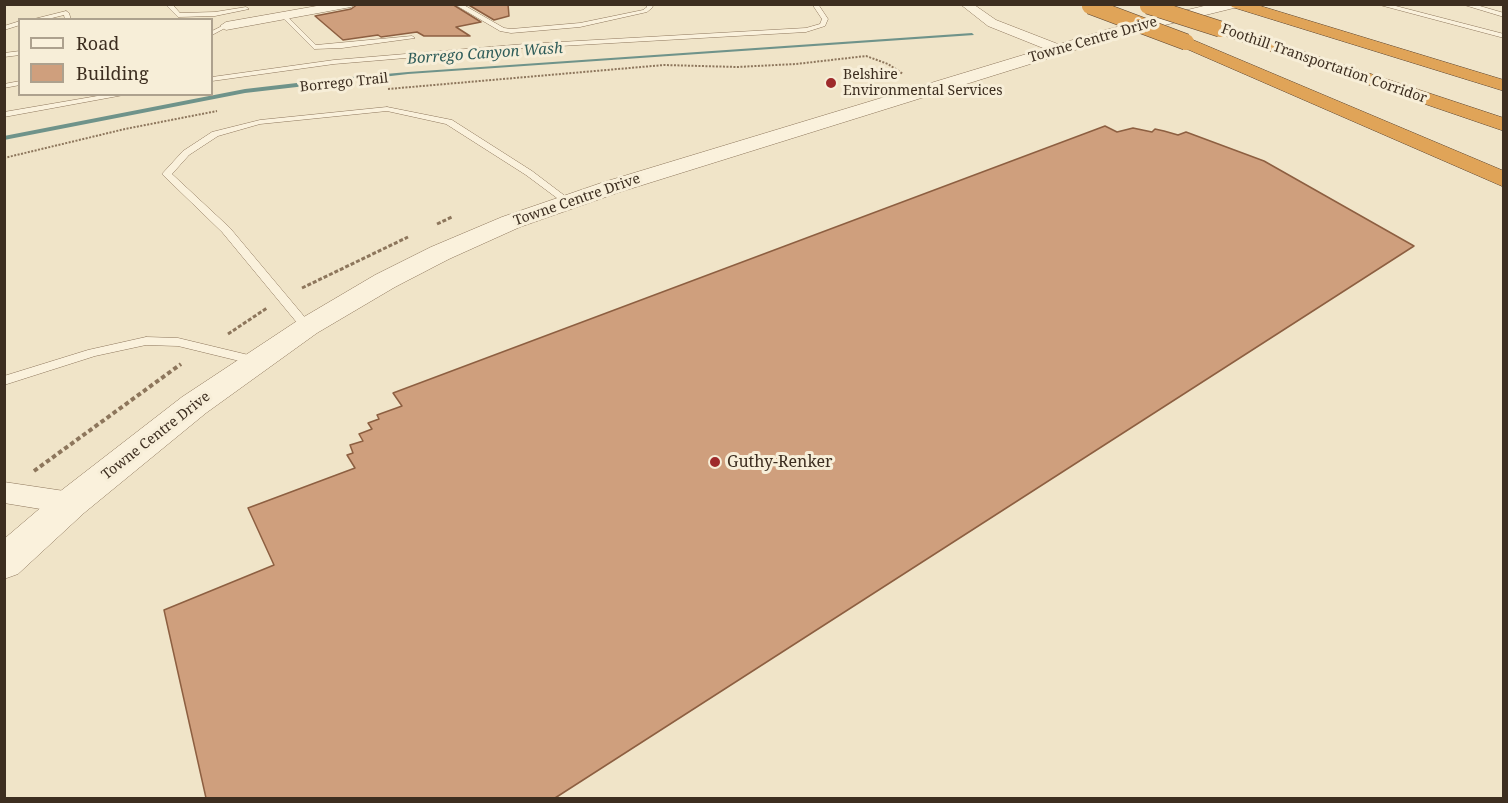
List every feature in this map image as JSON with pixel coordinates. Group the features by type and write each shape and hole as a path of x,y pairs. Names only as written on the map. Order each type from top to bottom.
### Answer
{"highway":[{"name":"Foothill Transportation Corridor","path":"1143,4 1503,125"},
{"name":"Foothill Transportation Corridor","path":"1237,4 1279,10 1503,86"},
{"path":"1089,5 1186,42 1503,180"},
{"path":"1279,10 1303,9 1348,21"},
{"path":"1457,159 1503,176"}],"street":[{"path":"226,26 351,4"},
{"path":"965,4 992,23 1058,49"},
{"name":"Towne Centre Drive","path":"4,563 71,503 194,405 307,327 385,281 440,253 511,222 568,202 1115,32 1233,4"},
{"path":"4,492 71,503"}],"lane":[{"path":"168,4 178,15 215,14 244,7 260,21"},
{"path":"457,4 502,30 511,31 580,25 645,10 650,7 648,4"},
{"path":"213,79 334,62 525,46 806,30 823,26 825,19 815,4"},
{"path":"1379,4 1503,36"},
{"path":"1464,4 1503,15"},
{"path":"42,18 66,13 67,18"},
{"path":"285,17 314,47 412,38"},
{"path":"213,27 226,26"},
{"path":"213,32 226,26"},
{"path":"4,115 113,96"},
{"path":"307,327 226,230 167,174 186,153 215,134 260,122 387,109 449,122 529,172 568,202"},
{"path":"4,381 92,353 146,341 178,342 256,361"}],"path":[{"name":"Borrego Trail","path":"382,89 664,66 761,66 866,56 936,87"},
{"path":"4,158 125,129 222,110"}],"building":[{"path":"358,4 452,4 481,22 456,27 470,36 424,36 417,32 343,40 315,16 351,9"},
{"path":"467,4 508,4 509,16 494,20"},
{"name":"Guthy-Renker","path":"1105,126 1117,132 1133,128 1152,132 1155,129 1178,135 1186,132 1264,161 1414,246 555,798 206,798 164,610 274,565 248,508 355,468 347,455 353,453 350,445 363,441 359,434 372,429 368,423 379,419 377,415 402,406 393,393"}],"waterway":[{"name":"Borrego Canyon Wash","path":"4,138 245,91 340,80 408,73 972,34"}],"place":[{"name":"Belshire Environmental Services","path":"831,83"},
{"name":"Guthy-Renker","path":"715,462"}]}
